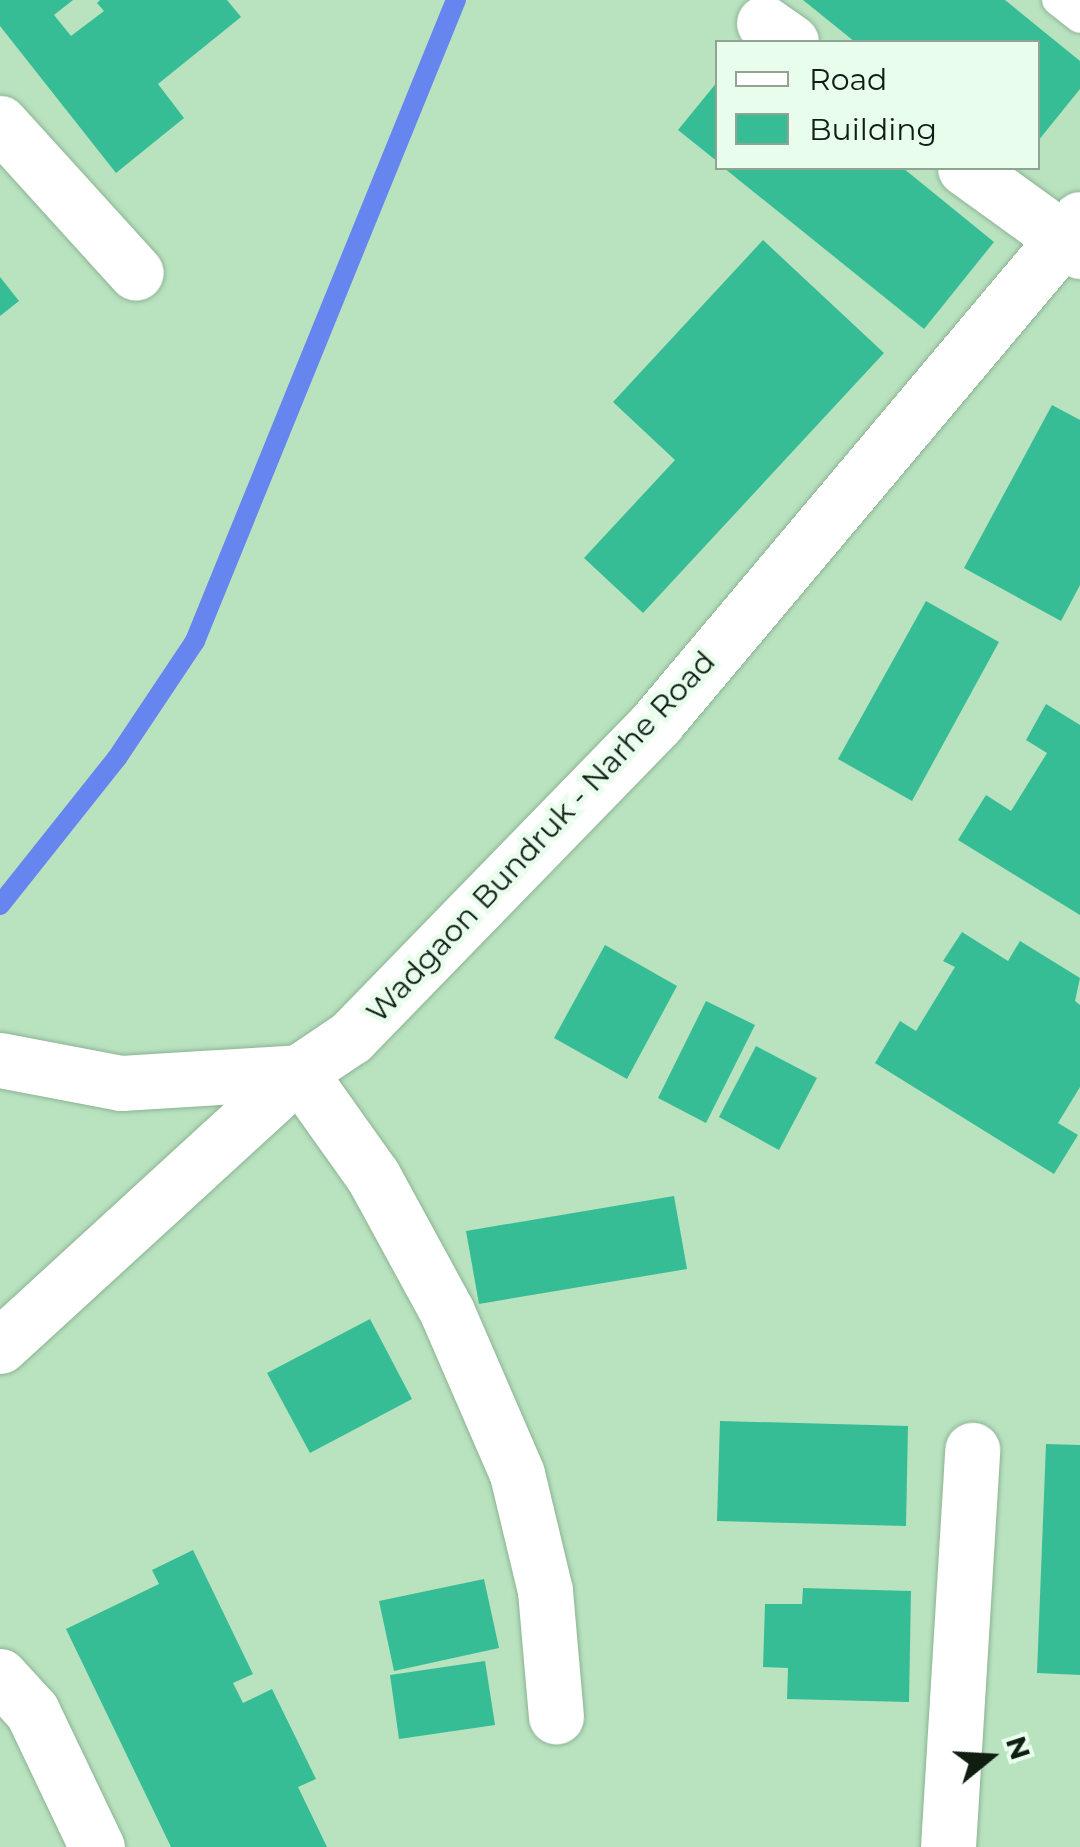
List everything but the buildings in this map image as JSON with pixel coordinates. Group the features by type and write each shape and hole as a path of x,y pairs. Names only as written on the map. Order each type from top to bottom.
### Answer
{"street":[{"path":"0,123 136,273"},
{"path":"968,170 1074,236"},
{"name":"Wadgaon Bundruk - Narhe Road","path":"0,1346 299,1072 351,1037 657,722 1074,236"},
{"path":"0,1060 121,1083 299,1072 374,1176 447,1312 517,1474 545,1591 556,1716"},
{"path":"948,1847 972,1450"},
{"path":"0,1676 32,1711 97,1847"}],"lane":[{"path":"1056,0 1080,18"}],"waterway":[{"path":"0,905 117,758 195,641 456,0"}]}
